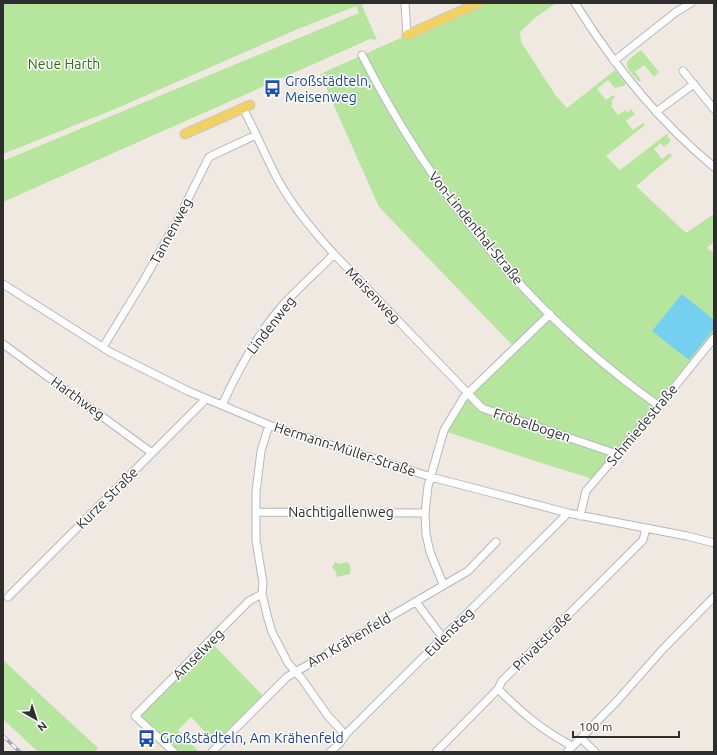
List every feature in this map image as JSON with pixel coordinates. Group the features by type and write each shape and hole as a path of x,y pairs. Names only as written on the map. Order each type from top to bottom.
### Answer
{"main road":[{"path":"407,35 479,3"},
{"path":"185,134 247,106"}],"street":[{"path":"405,3 407,35"},
{"path":"575,3 614,61 656,112 714,167"},
{"path":"614,61 676,12 691,3"},
{"name":"Von-Lindenthal-Straße","path":"362,55 405,133 444,191 502,264 550,314 603,363 659,406"},
{"path":"683,71 714,109"},
{"path":"656,112 694,84"},
{"name":"Meisenweg","path":"247,106 256,135 277,178 313,231 468,393"},
{"name":"Tannenweg","path":"103,347 152,266 178,219 209,157 256,135"},
{"name":"Lindenweg","path":"222,405 238,370 255,341 266,326 283,305 334,254"},
{"name":"Hermann-Müller-Straße","path":"3,284 117,355 206,398 269,425 431,476 568,514 687,536 714,543"},
{"path":"443,584 430,552 426,534 425,513 428,486 444,430 462,400 468,393 550,314"},
{"name":"Schmiedestraße","path":"580,516 586,491 659,406 714,338"},
{"name":"Harthweg","path":"3,344 152,452"},
{"name":"Fröbelbogen","path":"468,393 482,408 618,454"},
{"name":"Kurze Straße","path":"8,597 206,398"},
{"path":"269,425 261,451 256,492 256,540 263,583 262,594 266,615 272,632 288,663 344,737"},
{"name":"Nachtigallenweg","path":"256,512 425,513"},
{"name":"Eulensteg","path":"330,752 568,514"},
{"name":"Privatstraße","path":"436,752 498,689 500,682 643,540 646,528"},
{"name":"Am Krähenfeld","path":"212,752 287,677 295,671 416,602 443,584 468,571 496,542"},
{"name":"Amselweg","path":"174,752 136,716 249,601 262,594"},
{"path":"498,689 526,716 569,749 617,701 662,650 714,597"},
{"path":"416,602 443,638"},
{"path":"581,738 595,752"}],"shaded area":[{"path":"152,731 174,752 132,752"}],"green space":[{"name":"Neue Harth","path":"3,3 364,3 362,6 377,40 370,39 3,202 3,161 359,13 356,6 298,29 115,109 3,154"},
{"path":"479,3 556,3 535,18 520,32 521,42 556,96 567,108 615,70 626,84 615,88 608,80 597,89 606,100 613,95 615,97 611,101 613,104 611,106 618,115 625,110 627,113 631,109 635,114 626,121 633,130 643,123 645,125 606,156 620,170 668,133 669,134 667,136 671,141 664,147 661,143 654,149 662,159 670,153 672,156 636,186 686,233 714,214 714,242 707,248 714,253 714,338 596,480 444,431 464,397 515,348 379,207 320,74"},
{"path":"641,50 659,72 654,77 644,65 635,72 641,80 639,82 630,72 627,65 630,59"},
{"path":"335,562 339,564 347,562 351,570 350,574 337,577 335,570 332,568"},
{"path":"210,641 265,698 219,746 191,717 178,730 199,752 174,752 135,716"},
{"path":"3,660 98,748 95,752 38,752 3,719"}],"water":[{"path":"682,294 714,320 714,329 689,360 652,331"}],"railway":[{"path":"3,736 20,752"}],"place":[{"name":"Großstädteln, Meisenweg","path":"272,89"},
{"name":"Großstädteln, Am Krähenfeld","path":"147,738"}]}
